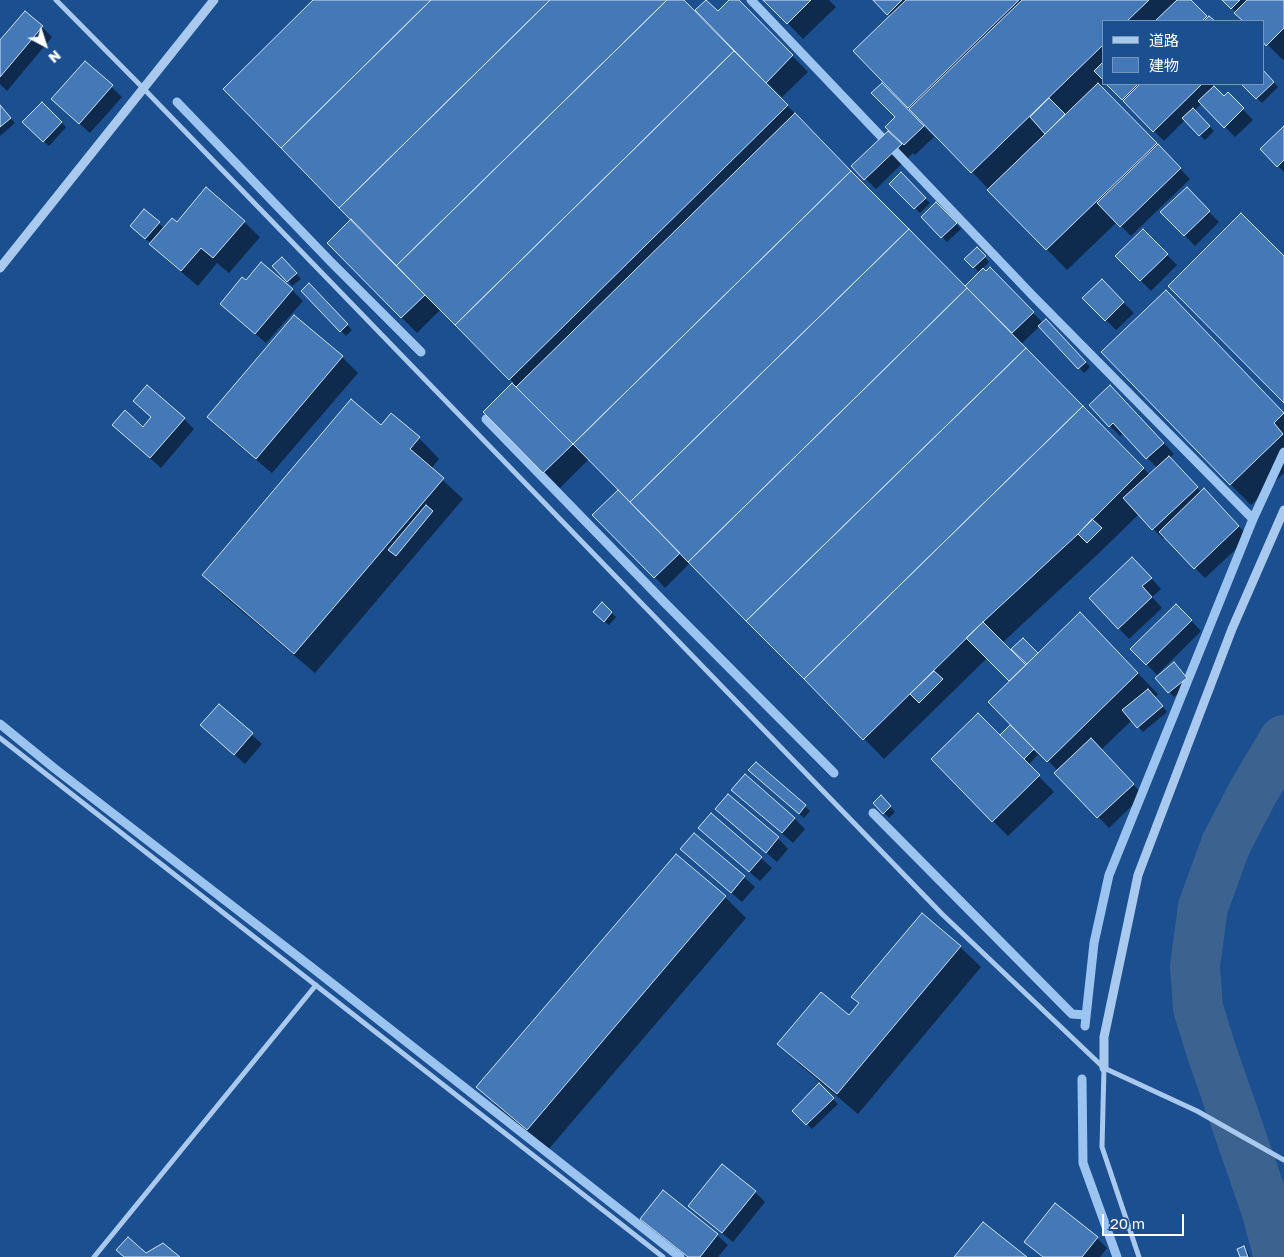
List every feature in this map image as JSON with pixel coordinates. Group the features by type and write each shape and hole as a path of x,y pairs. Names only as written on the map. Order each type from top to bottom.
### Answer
{"street":[{"path":"56,0 942,914 1104,1068 1197,1112 1284,1160"},
{"path":"0,268 214,0"},
{"path":"1139,1257 1102,1147 1104,1037 1138,875 1232,629 1284,510"},
{"path":"0,738 663,1257"},
{"path":"94,1257 316,985"}],"building":[{"path":"313,0 431,0 281,148 223,89"},
{"path":"431,0 550,0 339,208 281,148"},
{"path":"550,0 667,0 396,266 339,208"},
{"path":"667,0 684,0 734,51 455,325 396,266"},
{"path":"706,0 718,11 729,0 739,0 793,55 766,83 695,10"},
{"path":"763,0 811,0 787,24"},
{"path":"873,0 902,0 887,15"},
{"path":"906,0 1019,0 908,108 853,51"},
{"path":"1022,0 1149,0 1128,20 1102,20 1102,46 971,173 909,109"},
{"path":"1177,0 1191,0 1207,16 1203,20 1156,20"},
{"path":"1222,0 1240,0 1231,9"},
{"path":"1247,0 1284,0 1284,28 1266,46 1264,43 1264,20 1242,20 1234,13"},
{"path":"25,11 43,26 0,77 0,40"},
{"path":"1209,16 1214,20 1205,20"},
{"path":"734,51 788,105 509,380 455,325"},
{"path":"85,61 113,85 79,124 51,99"},
{"path":"1102,63 1102,79 1094,71"},
{"path":"1264,71 1274,82 1256,99 1242,85 1264,85"},
{"path":"882,83 924,126 904,145 885,127 895,117 871,93"},
{"path":"1098,83 1157,143 1046,250 987,190"},
{"path":"1107,85 1137,85 1122,100"},
{"path":"1139,85 1201,85 1153,132 1123,101"},
{"path":"1214,86 1224,96 1228,92 1244,108 1224,128 1198,101"},
{"path":"1049,98 1065,114 1045,134 1030,117"},
{"path":"42,102 62,122 43,142 22,122"},
{"path":"0,105 11,118 0,127"},
{"path":"1193,108 1210,126 1199,136 1182,118"},
{"path":"795,113 851,171 573,444 516,387"},
{"path":"1284,126 1284,160 1277,167 1260,149"},
{"path":"888,131 902,144 864,180 851,166"},
{"path":"1158,144 1181,168 1120,227 1097,203"},
{"path":"851,171 909,229 630,502 573,444"},
{"path":"901,172 926,198 914,209 889,184"},
{"path":"206,187 245,221 213,258 201,248 181,271 149,244 172,218 177,222"},
{"path":"1187,187 1210,211 1184,236 1160,212"},
{"path":"936,202 957,223 941,238 921,217"},
{"path":"144,209 160,222 145,239 130,226"},
{"path":"1241,213 1284,256 1284,403 1168,286"},
{"path":"351,219 425,295 401,318 327,243"},
{"path":"909,229 967,288 688,562 630,502"},
{"path":"1143,229 1168,254 1140,281 1115,256"},
{"path":"977,247 986,256 973,268 964,259"},
{"path":"282,257 297,273 287,282 272,266"},
{"path":"261,262 293,289 255,334 220,304 242,277 246,280"},
{"path":"990,267 1034,312 1012,333 965,286 983,268 986,271"},
{"path":"1102,279 1124,302 1105,321 1082,298"},
{"path":"309,283 348,324 340,332 301,291"},
{"path":"967,288 1026,348 746,621 688,562"},
{"path":"1166,290 1284,413 1274,423 1283,434 1230,485 1101,352"},
{"path":"294,315 343,356 256,459 207,417"},
{"path":"1046,319 1086,362 1078,369 1038,326"},
{"path":"1026,348 1083,406 804,679 746,621"},
{"path":"512,383 573,444 543,473 483,412"},
{"path":"147,385 185,418 150,458 112,425 125,410 143,427 151,417 133,401"},
{"path":"1110,385 1164,443 1146,459 1113,423 1109,427 1089,405"},
{"path":"351,399 381,425 391,413 420,437 410,449 444,478 294,654 202,575"},
{"path":"1083,406 1144,468 1078,534 983,622 863,740 804,679"},
{"path":"1169,456 1198,487 1152,530 1123,498"},
{"path":"1204,488 1239,526 1194,569 1159,532"},
{"path":"618,490 680,553 654,578 592,515"},
{"path":"426,505 433,511 396,556 388,550"},
{"path":"1092,519 1102,528 1087,543 1078,534"},
{"path":"1132,557 1152,578 1142,586 1152,597 1118,629 1089,598"},
{"path":"602,602 612,612 604,622 593,612"},
{"path":"1176,604 1192,620 1146,665 1130,649"},
{"path":"1080,612 1138,673 1047,762 988,702"},
{"path":"983,622 1026,665 1009,681 966,638"},
{"path":"1023,638 1038,653 1027,664 1011,649"},
{"path":"1174,662 1187,678 1168,693 1155,678"},
{"path":"934,671 943,679 919,703 910,694"},
{"path":"1148,689 1163,706 1137,728 1122,710"},
{"path":"219,704 253,733 234,755 200,725"},
{"path":"978,713 1040,775 992,822 931,759"},
{"path":"1010,725 1034,749 1024,759 1000,735"},
{"path":"1091,738 1134,784 1097,818 1054,773"},
{"path":"756,762 806,805 799,814 748,770"},
{"path":"745,774 795,818 782,833 731,790"},
{"path":"728,794 779,837 766,853 715,809"},
{"path":"881,795 891,806 883,814 873,803"},
{"path":"711,813 762,857 749,872 698,828"},
{"path":"694,833 745,876 731,893 680,849"},
{"path":"676,854 726,896 527,1130 476,1087"},
{"path":"922,913 961,946 837,1094 777,1044 821,992 849,1015 859,1003 851,997"},
{"path":"819,1083 834,1098 806,1125 792,1111"},
{"path":"722,1164 756,1191 722,1233 688,1206"},
{"path":"663,1190 718,1234 700,1257 688,1257 640,1219"},
{"path":"1055,1203 1098,1237 1082,1257 1043,1257 1024,1242"},
{"path":"983,1222 1027,1257 954,1257"},
{"path":"128,1237 146,1253 163,1243 180,1257 124,1257 116,1250"},
{"path":"1244,1246 1248,1257 1240,1257 1237,1249"}],"waterway":[{"path":"751,0 1033,296 1253,519"},
{"path":"177,102 331,262 421,352"},
{"path":"486,419 834,773"},
{"path":"1085,1026 1094,943 1109,875 1253,519 1284,452"},
{"path":"0,724 680,1257"},
{"path":"1279,1257 1266,1209 1198,1008 1195,966 1203,907 1226,844 1253,792 1284,740"},
{"path":"873,813 1072,1014 1085,1015"},
{"path":"1082,1079 1083,1163 1117,1257"}]}
